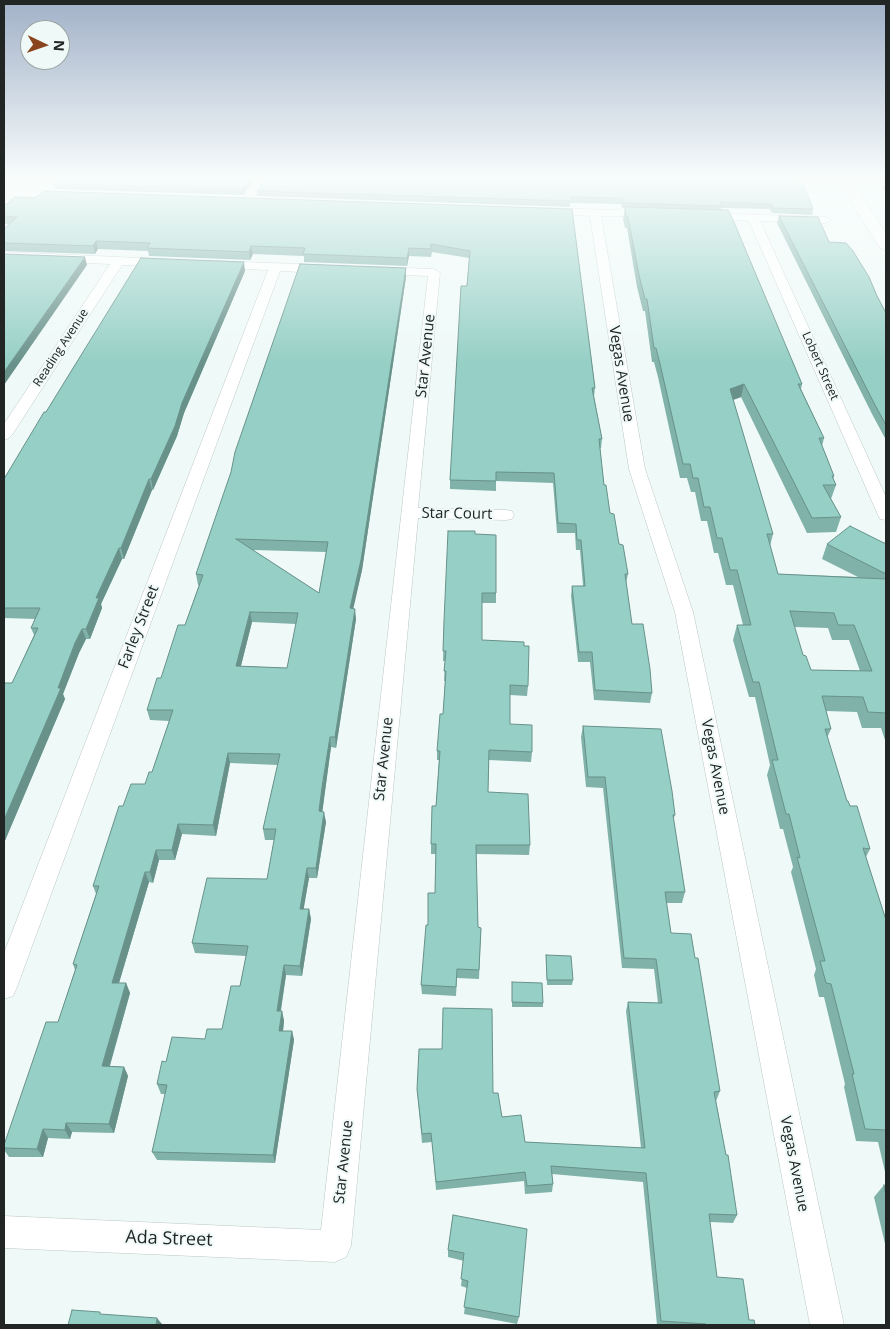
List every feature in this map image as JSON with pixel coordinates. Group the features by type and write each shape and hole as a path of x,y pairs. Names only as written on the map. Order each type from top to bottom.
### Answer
{"street":[{"name":"Vegas Avenue","path":"600,240 637,469 684,612 826,1325"},
{"name":"Lobert Street","path":"763,240 886,514"},
{"path":"4,256 177,263"},
{"name":"Reading Avenue","path":"4,435 118,261"},
{"path":"206,264 335,269"},
{"name":"Farley Street","path":"4,987 275,267"},
{"name":"Star Avenue","path":"335,1246 434,273 365,270"},
{"name":"Star Court","path":"409,513 506,515"},
{"name":"Ada Street","path":"4,1232 335,1246"}],"building":[{"path":"4,240 576,240 595,388 592,388 602,439 599,439 604,485 606,485 610,513 614,514 619,544 623,545 628,574 625,574 632,624 643,624 652,693 595,690 592,652 579,652 572,586 585,586 581,540 577,540 576,524 558,523 554,473 496,472 496,481 450,480 461,286 467,286 470,251 431,244 431,249 409,248 407,258 303,254 305,248 251,246 249,252 147,248 150,243 96,241 93,246 4,243"},
{"path":"632,240 741,240 802,384 798,384 824,438 819,438 836,485 823,485 841,517 812,518 744,384 730,389 773,534 767,534 778,574 886,579 886,713 868,712 863,697 822,696 831,729 825,729 847,801 850,806 857,806 870,849 863,848 886,920 886,1130 865,1129 852,1074 854,1074 831,984 826,983 820,961 825,961 797,857 800,858 789,814 786,814 772,760 778,760 759,682 753,682 737,625 751,625 737,570 730,570 722,538 717,538 710,507 704,507 698,478 693,478 690,464 683,464 656,348 654,348 647,299 645,299","holes":["790,611 834,613 838,625 854,625 872,671 811,670 806,656 803,655"]},
{"path":"791,240 828,240 829,242 846,243 869,277 886,313 886,425"},
{"path":"4,254 85,257 4,372"},
{"path":"141,258 244,262 182,403 175,426 151,479 149,479 121,548 119,548 96,598 99,598 86,629 82,629 75,643 58,688 61,688 4,820 4,683 12,683 38,628 31,628 40,608 4,608 4,479"},
{"path":"300,264 406,268 361,560 350,608 355,609 335,737 330,737 322,787 319,811 324,812 316,868 307,868 300,909 309,909 300,966 284,965 277,1011 282,1011 279,1031 292,1031 273,1155 152,1152 167,1085 157,1084 162,1061 166,1062 172,1037 205,1039 207,1029 222,1029 231,986 240,986 248,946 192,943 207,878 267,879 276,829 263,829 280,754 228,753 213,825 178,824 172,850 156,850 150,872 145,872 112,983 126,983 102,1066 124,1067 109,1124 66,1123 65,1130 43,1129 37,1149 4,1148 46,1022 58,1022 77,965 73,964 99,886 93,886 119,806 123,806 131,784 145,784 149,772 152,772 173,710 147,710 157,678 161,678 178,625 185,625 203,575 196,574 231,472 235,452","holes":["236,539 328,542 319,593","250,612 298,613 287,668 236,666"]},
{"path":"850,526 886,543 886,574 827,544"},
{"path":"448,531 475,531 475,534 496,535 496,593 482,593 482,640 524,642 524,646 529,646 528,686 510,685 510,724 532,725 532,752 489,750 488,792 528,794 530,845 476,845 478,927 481,928 479,970 457,969 456,987 421,985 426,925 428,925 428,893 435,893 436,844 431,844 432,806 436,806 440,751 437,751 440,714 443,714 446,671 444,671 446,651 443,651"},
{"path":"583,726 661,729 672,791 675,815 673,815 685,892 665,892 671,933 691,934 695,958 698,958 720,1091 714,1092 726,1155 728,1155 737,1215 709,1214 717,1277 743,1279 749,1320 754,1320 755,1325 706,1325 661,1321 646,1173 551,1166 553,1184 527,1186 525,1172 436,1182 431,1133 422,1134 417,1089 419,1049 442,1049 443,1008 492,1009 493,1093 498,1093 502,1117 521,1115 525,1142 645,1148 628,1002 662,1003 656,959 624,958 605,777 588,777"},
{"path":"546,955 571,956 573,980 547,980"},
{"path":"512,982 542,983 543,1003 512,1002"},
{"path":"453,1215 527,1229 519,1317 464,1307 468,1281 461,1279 464,1253 448,1250"},
{"path":"72,1310 157,1318 156,1325 68,1325"}]}
